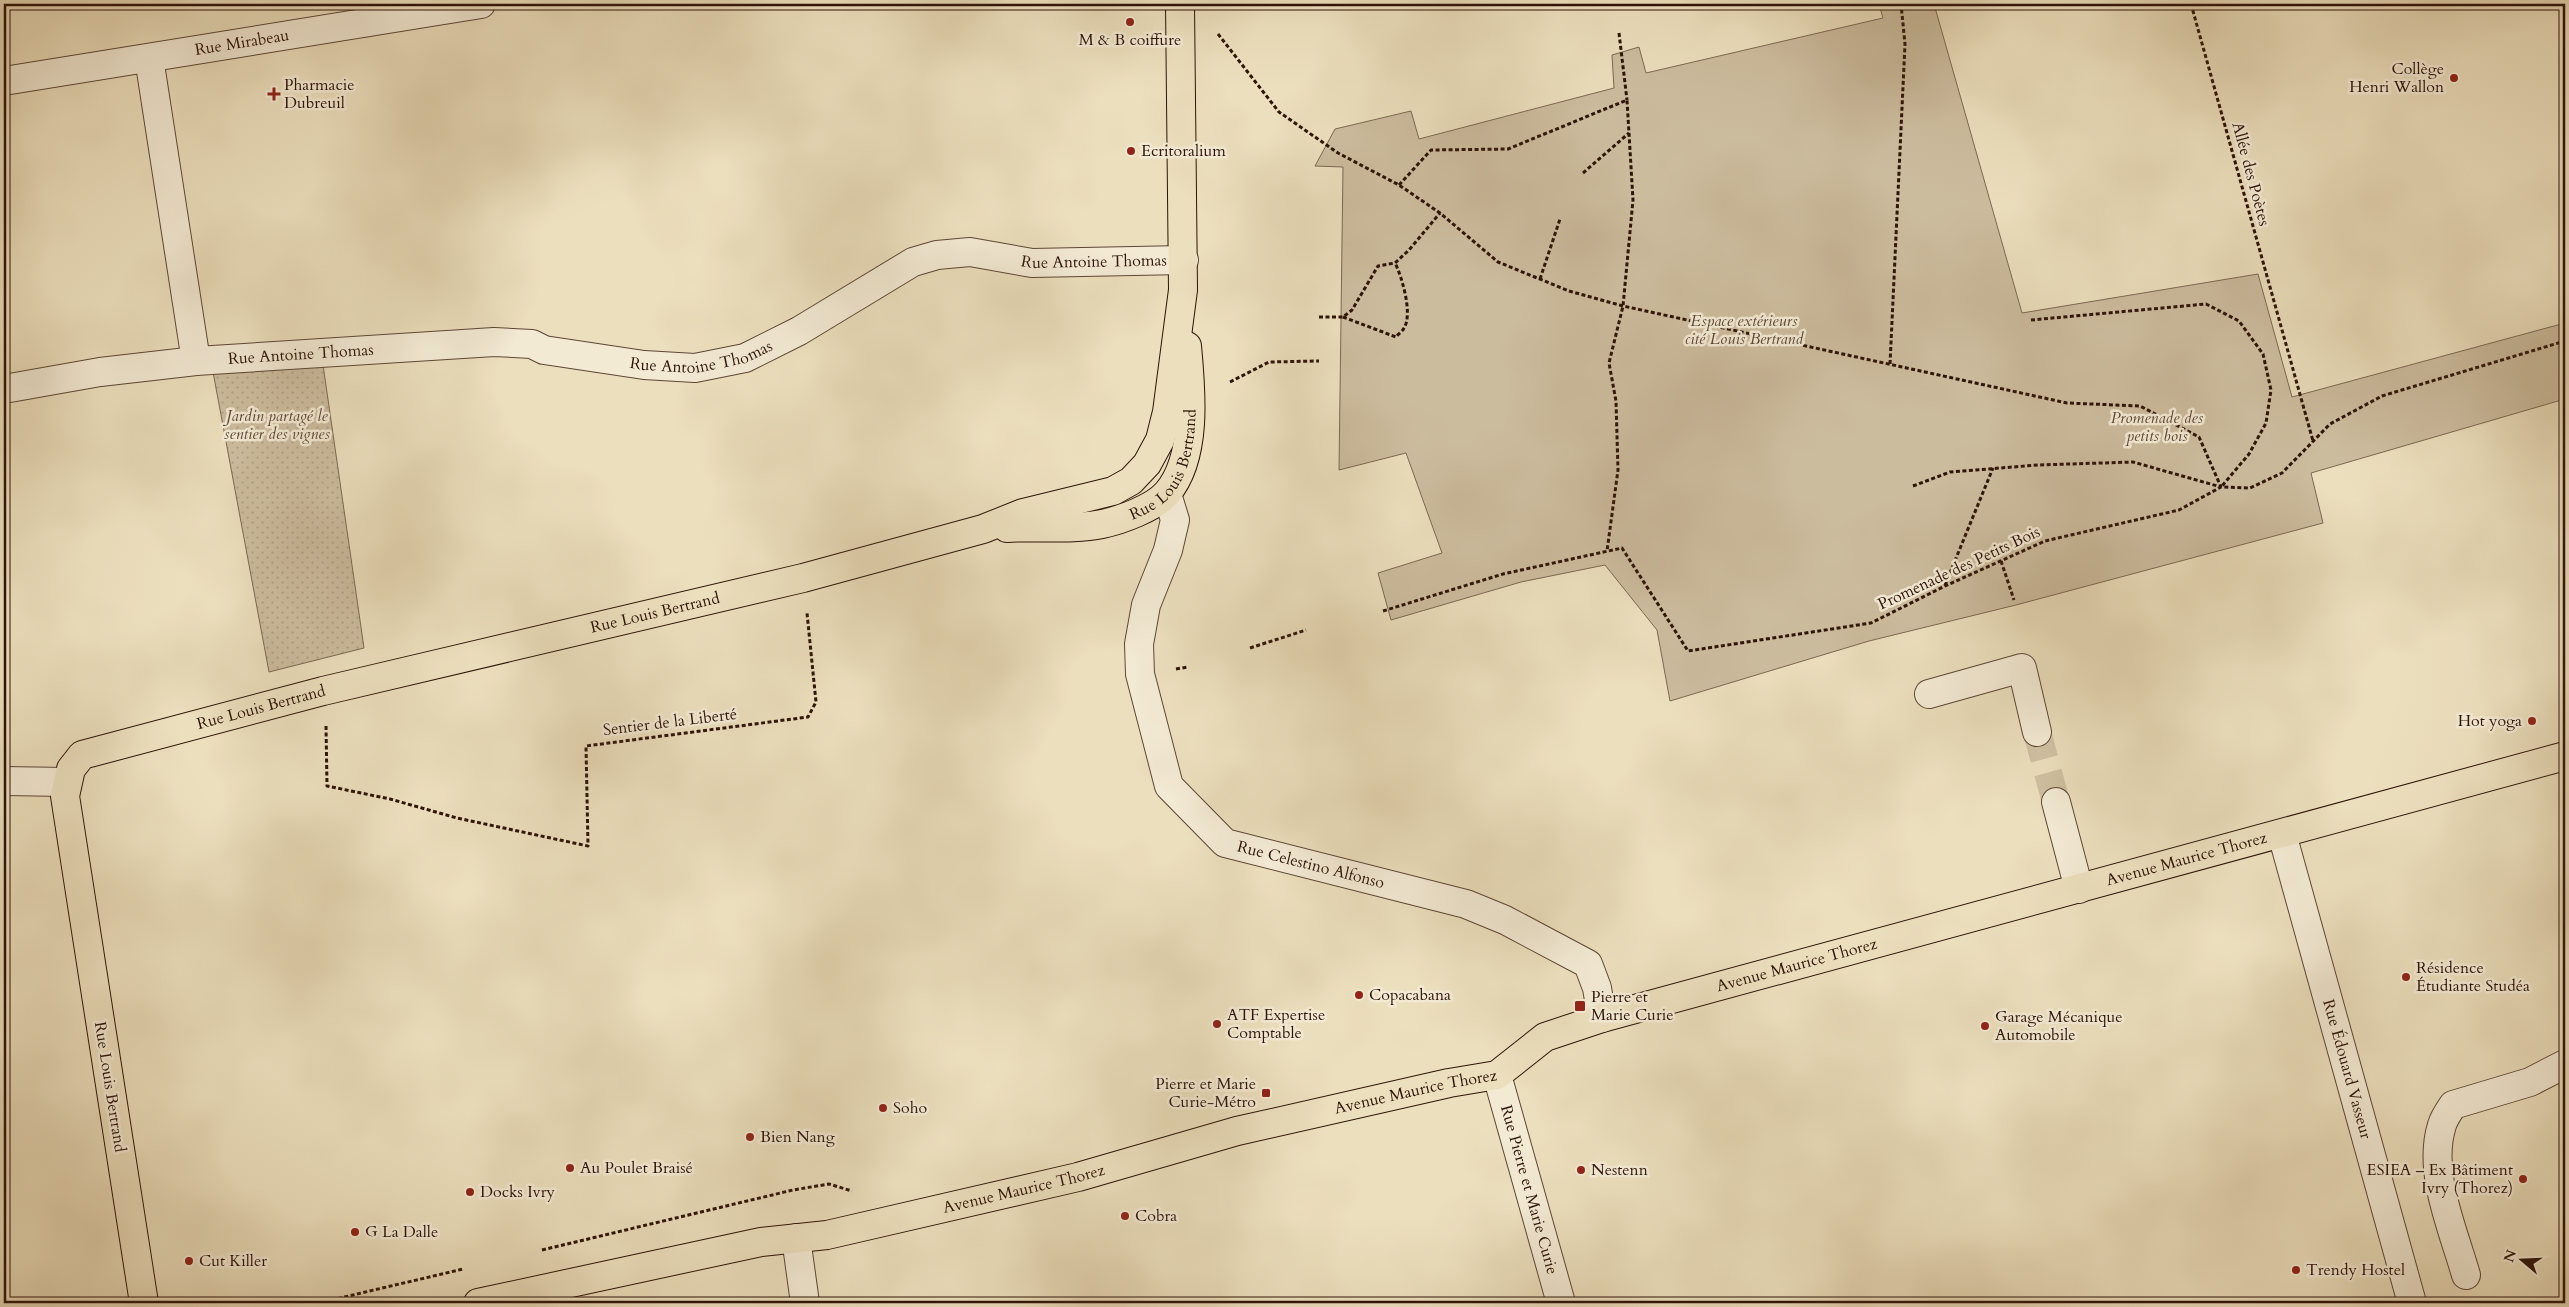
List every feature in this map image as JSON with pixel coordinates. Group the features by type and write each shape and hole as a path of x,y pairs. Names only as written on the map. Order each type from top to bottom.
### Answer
{"main road":[{"name":"Rue Louis Bertrand","path":"144,1303 65,796 71,769 82,755 323,691 803,578 984,529 1023,513 1113,491 1131,481 1147,464 1160,440 1167,412 1183,290 1180,4"},
{"name":"Rue Louis Bertrand","path":"984,529 1102,524 1138,512 1166,494 1177,475 1186,450 1191,415 1183,290"},
{"name":"Avenue Maurice Thorez","path":"478,1303 760,1242 827,1235 1078,1177 1237,1130 1450,1083 1497,1075 1545,1037 1602,1018 2565,756"}],"street":[{"name":"Rue Mirabeau","path":"4,81 481,4"},
{"path":"149,58 196,361"},
{"name":"Rue Antoine Thomas","path":"4,388 100,372 196,361 494,342 532,344 544,350 644,365 695,368 745,358 799,331 913,262 937,255 970,252 1032,263 1184,260"},
{"name":"Rue Celestino Alfonso","path":"1166,494 1175,520 1168,550 1146,605 1138,644 1140,674 1169,786 1225,843 1466,904 1540,937 1588,964 1597,988 1602,1018"},
{"path":"1928,694 2022,668 2037,732"},
{"path":"4,781 67,782"},
{"path":"2056,802 2079,889"},
{"name":"Rue Édouard Vasseur","path":"2282,834 2412,1303"},
{"path":"2466,1275 2437,1170 2438,1145 2442,1123 2453,1105 2530,1082 2565,1064"},
{"name":"Rue Pierre et Marie Curie","path":"1497,1075 1561,1303"},
{"path":"796,1238 805,1303"}],"path":[{"path":"1890,364 1905,44 1901,4"},
{"name":"Allée des Poètes","path":"2191,4 2313,441"},
{"path":"1607,551 1618,470 1616,402 1609,363 1623,306 1632,200 1627,100 1619,33"},
{"path":"1218,34 1279,112 1338,153 1399,185 1440,213 1498,262 1569,292 1623,306 2067,402 2140,406 2199,437 2221,487"},
{"path":"1399,185 1431,150 1508,149 1627,100"},
{"path":"1583,174 1629,133"},
{"path":"1343,318 1352,310 1378,266 1394,263 1409,250 1440,213"},
{"path":"1540,279 1560,219"},
{"path":"1319,317 1343,318 1396,336 1404,328 1408,319 1405,294 1400,275 1394,263"},
{"path":"2030,320 2206,304 2239,321 2263,354 2271,390 2266,423 2249,454 2221,487"},
{"path":"1913,486 1950,472 1993,468 2132,462 2221,487 2250,488 2282,473 2330,424 2382,396 2565,341"},
{"path":"1230,382 1269,362 1319,361"},
{"path":"1945,586 1993,468"},
{"name":"Promenade des Petits Bois","path":"1383,611 1503,574 1622,548 1688,651 1871,623 1945,586 2045,541 2179,510 2221,487"},
{"path":"2001,561 2014,600"},
{"name":"Sentier de la Liberté","path":"323,691 327,730 327,786 390,799 457,818 588,846 586,746 808,717 816,702 803,578"},
{"path":"1250,648 1306,630"},
{"path":"537,1251 793,1190 829,1184 854,1192"},
{"path":"319,1303 470,1267"}],"green space":[{"name":"Espace extérieurs cité Louis Bertrand","path":"1879,4 1934,4 2022,313 2258,274 2292,397 2565,323 2565,399 2311,473 2323,523 2016,605 1869,641 1670,701 1657,630 1605,565 1521,582 1391,620 1378,573 1442,553 1406,453 1339,470 1343,167 1315,166 1335,129 1411,111 1419,139 1614,88 1612,55 1639,47 1646,73 1883,18"},
{"name":"Jardin partagé le sentier des vignes","path":"322,358 364,648 269,672 213,372"}],"tunnel":[{"path":"2037,732 2056,802"}],"place":[{"name":"M & B coiffure","path":"1130,22"},
{"name":"Collège Henri Wallon","path":"2454,78"},
{"name":"Pharmacie Dubreuil","path":"274,94"},
{"name":"Ecritoralium","path":"1131,151"},
{"name":"Hot yoga","path":"2532,721"},
{"name":"Résidence Étudiante Studéa","path":"2406,977"},
{"name":"Copacabana","path":"1359,995"},
{"name":"Pierre et Marie Curie","path":"1580,1006"},
{"name":"ATF Expertise Comptable","path":"1217,1024"},
{"name":"Garage Mécanique Automobile","path":"1985,1026"},
{"name":"Pierre et Marie Curie-Métro","path":"1266,1093"},
{"name":"Soho","path":"883,1108"},
{"name":"Bien Nang","path":"750,1137"},
{"name":"Au Poulet Braisé","path":"570,1168"},
{"name":"Nestenn","path":"1581,1170"},
{"name":"ESIEA – Ex Bâtiment Ivry (Thorez)","path":"2523,1179"},
{"name":"Docks Ivry","path":"470,1192"},
{"name":"Cobra","path":"1125,1216"},
{"name":"G La Dalle","path":"355,1232"},
{"name":"Cut Killer","path":"189,1261"},
{"name":"Trendy Hostel","path":"2296,1270"}],"park label":[{"name":"Promenade des petits bois","path":"2157,427"}]}
